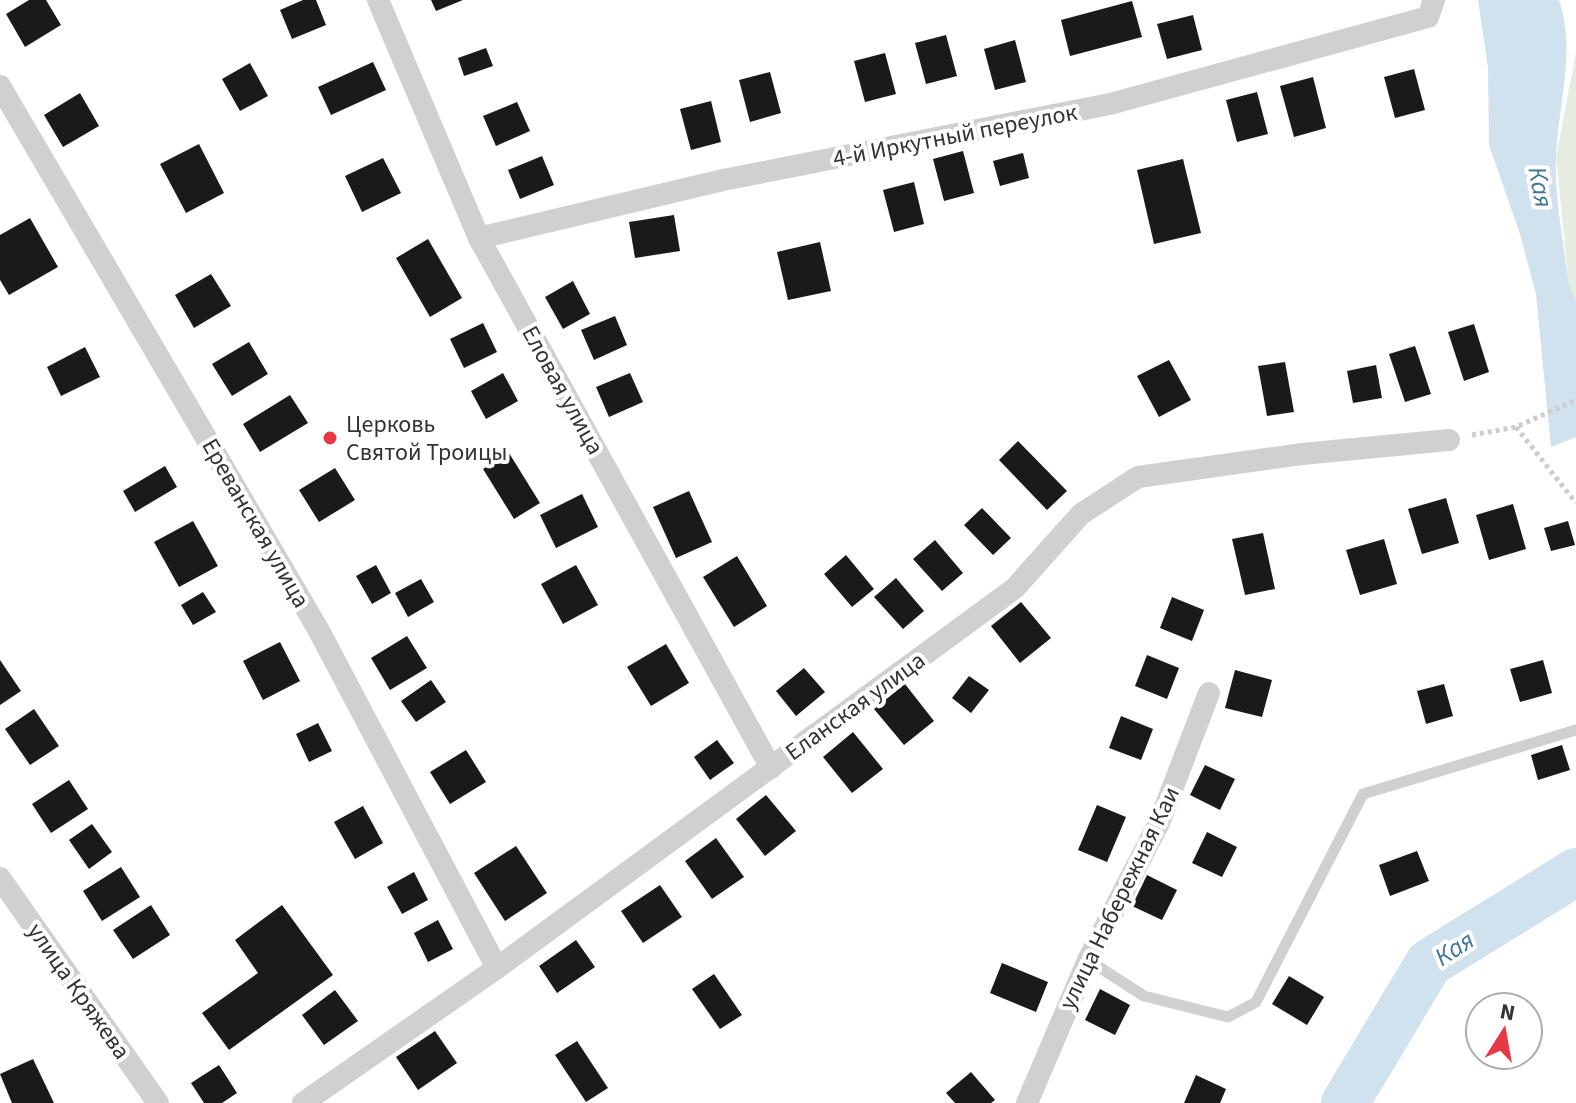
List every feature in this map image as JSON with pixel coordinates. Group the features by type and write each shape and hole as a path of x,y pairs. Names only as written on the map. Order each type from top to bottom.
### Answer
{"street":[{"name":"Еловая улица","path":"378,0 479,238 771,768"},
{"name":"4-й Иркутный переулок","path":"479,238 723,180 1110,104 1431,9"},
{"name":"Ереванская улица","path":"0,86 318,629 497,968"},
{"name":"Еланская улица","path":"303,1103 497,968 1015,588 1081,514 1138,477 1302,454 1449,440"},
{"name":"улица Набережная Каи","path":"1027,1103 1088,960 1159,823 1209,693"},
{"name":"улица Кряжева","path":"0,878 158,1103"}],"lane":[{"path":"1088,960 1144,996 1228,1017 1256,1002 1363,794 1576,730"}],"path":[{"path":"1449,440 1516,427 1576,400"},
{"path":"1516,427 1576,503"}],"shaded area":[{"path":"1576,52 1576,301 1569,285 1556,157"}],"water":[{"path":"1478,0 1559,0 1564,19 1565,76 1556,171 1569,285 1576,301 1576,437 1551,447 1536,294 1520,234 1489,145 1488,68"}],"building":[{"path":"29,0 46,0 61,25 25,47 6,14"},
{"path":"303,0 316,0 326,25 292,39 280,10"},
{"path":"431,0 463,0 436,11"},
{"path":"1132,1 1142,37 1070,56 1061,20"},
{"path":"1193,15 1202,50 1167,59 1157,24"},
{"path":"946,35 957,76 926,84 915,43"},
{"path":"1015,40 1026,82 995,90 984,49"},
{"path":"486,48 493,66 464,76 458,58"},
{"path":"885,53 896,94 865,102 854,61"},
{"path":"373,62 386,90 331,115 318,87"},
{"path":"250,63 268,96 240,111 222,79"},
{"path":"1414,69 1425,110 1395,118 1384,77"},
{"path":"770,72 781,113 750,122 739,80"},
{"path":"1313,77 1326,128 1294,137 1280,86"},
{"path":"1257,92 1268,134 1237,142 1226,100"},
{"path":"80,93 99,126 63,147 44,115"},
{"path":"711,101 721,142 691,150 680,109"},
{"path":"517,102 530,131 496,146 483,116"},
{"path":"199,144 224,193 186,213 160,164"},
{"path":"963,151 974,193 944,201 933,159"},
{"path":"1023,153 1029,178 1000,186 993,161"},
{"path":"542,156 554,185 520,199 508,170"},
{"path":"383,158 401,193 362,212 345,176"},
{"path":"1183,159 1201,233 1154,244 1137,170"},
{"path":"914,182 924,224 894,232 883,190"},
{"path":"674,215 680,251 635,258 629,222"},
{"path":"30,218 58,267 9,295 0,280 0,235"},
{"path":"428,239 462,298 430,317 396,258"},
{"path":"820,242 831,291 788,300 777,252"},
{"path":"211,274 231,306 194,328 175,295"},
{"path":"573,281 590,314 563,329 545,297"},
{"path":"615,316 627,345 594,360 581,330"},
{"path":"483,323 497,352 464,368 450,339"},
{"path":"1474,324 1489,372 1464,381 1448,332"},
{"path":"249,342 268,374 232,396 212,364"},
{"path":"1415,346 1431,394 1405,402 1389,354"},
{"path":"85,347 100,377 61,396 47,367"},
{"path":"1169,360 1191,400 1159,417 1137,376"},
{"path":"1285,362 1294,412 1267,416 1258,366"},
{"path":"1376,365 1382,398 1353,403 1347,371"},
{"path":"503,373 518,401 486,419 471,391"},
{"path":"630,373 643,402 609,417 596,387"},
{"path":"290,395 308,423 260,452 243,424"},
{"path":"1018,441 1067,491 1047,510 999,460"},
{"path":"509,453 540,503 514,519 483,469"},
{"path":"165,466 177,487 135,512 123,491"},
{"path":"335,468 355,500 319,522 299,490"},
{"path":"689,491 712,542 676,558 653,507"},
{"path":"582,494 598,527 556,548 540,515"},
{"path":"1446,498 1459,543 1422,554 1408,509"},
{"path":"1513,504 1526,549 1489,560 1476,515"},
{"path":"982,508 1011,538 993,555 964,525"},
{"path":"193,521 218,566 179,587 154,542"},
{"path":"1568,521 1575,545 1551,551 1544,528"},
{"path":"1263,533 1275,589 1245,595 1232,539"},
{"path":"1384,539 1397,584 1360,595 1346,550"},
{"path":"935,540 963,573 942,591 913,559"},
{"path":"846,555 874,589 852,607 824,574"},
{"path":"737,556 767,606 734,627 703,577"},
{"path":"376,565 391,593 372,604 356,576"},
{"path":"576,565 598,605 563,624 541,584"},
{"path":"896,578 924,611 903,629 874,597"},
{"path":"421,579 434,602 408,617 395,593"},
{"path":"203,592 216,612 193,625 181,605"},
{"path":"1172,597 1204,610 1192,641 1160,628"},
{"path":"1021,602 1051,638 1020,663 991,626"},
{"path":"407,636 427,668 390,690 371,658"},
{"path":"280,642 300,681 263,700 243,661"},
{"path":"666,644 689,683 651,706 627,667"},
{"path":"1147,655 1179,668 1167,699 1135,686"},
{"path":"0,660 21,691 0,705"},
{"path":"1543,660 1552,693 1520,702 1510,669"},
{"path":"804,668 825,692 796,716 776,691"},
{"path":"1235,670 1272,680 1262,717 1225,708"},
{"path":"969,676 989,690 971,713 952,698"},
{"path":"431,680 446,702 416,722 401,701"},
{"path":"905,684 934,721 904,745 874,709"},
{"path":"1444,684 1453,716 1426,724 1417,691"},
{"path":"34,709 59,746 30,765 5,729"},
{"path":"1121,716 1153,729 1141,760 1109,748"},
{"path":"318,723 332,751 309,762 296,734"},
{"path":"853,732 883,769 852,793 823,757"},
{"path":"717,740 734,763 710,780 694,757"},
{"path":"1562,745 1570,770 1538,780 1531,755"},
{"path":"466,750 486,782 450,804 430,772"},
{"path":"1205,765 1235,779 1220,810 1190,795"},
{"path":"69,780 88,809 51,833 32,804"},
{"path":"766,795 796,831 765,856 736,819"},
{"path":"1097,805 1126,817 1107,862 1078,850"},
{"path":"363,806 383,843 355,859 334,822"},
{"path":"92,824 112,852 89,869 69,840"},
{"path":"1207,832 1237,847 1222,877 1192,863"},
{"path":"716,838 744,877 712,899 685,861"},
{"path":"516,846 547,893 505,921 474,873"},
{"path":"1417,851 1429,881 1390,896 1379,865"},
{"path":"121,867 140,897 102,921 83,891"},
{"path":"414,872 428,900 402,914 387,887"},
{"path":"1147,875 1177,890 1162,920 1132,906"},
{"path":"660,885 682,917 643,943 621,911"},
{"path":"151,905 170,935 133,959 113,930"},
{"path":"282,905 333,975 229,1050 202,1013 258,973 235,940"},
{"path":"438,920 453,949 428,962 414,933"},
{"path":"576,940 595,967 557,993 539,966"},
{"path":"1002,963 1048,982 1036,1012 990,993"},
{"path":"714,974 742,1015 720,1029 692,989"},
{"path":"1289,976 1324,997 1307,1025 1272,1004"},
{"path":"1100,989 1130,1005 1115,1035 1085,1020"},
{"path":"335,990 358,1021 324,1045 302,1015"},
{"path":"435,1031 457,1063 418,1090 396,1057"},
{"path":"577,1041 608,1088 586,1102 555,1055"},
{"path":"33,1059 54,1103 12,1103 0,1074"},
{"path":"219,1065 237,1093 222,1103 204,1103 191,1083"},
{"path":"971,1072 995,1100 991,1103 955,1103 946,1093"},
{"path":"1196,1075 1226,1089 1220,1103 1184,1103"}],"waterway":[{"name":"Кая","path":"1345,1103 1429,963 1576,872"}],"place":[{"name":"Церковь Святой Троицы","path":"330,438"}]}
